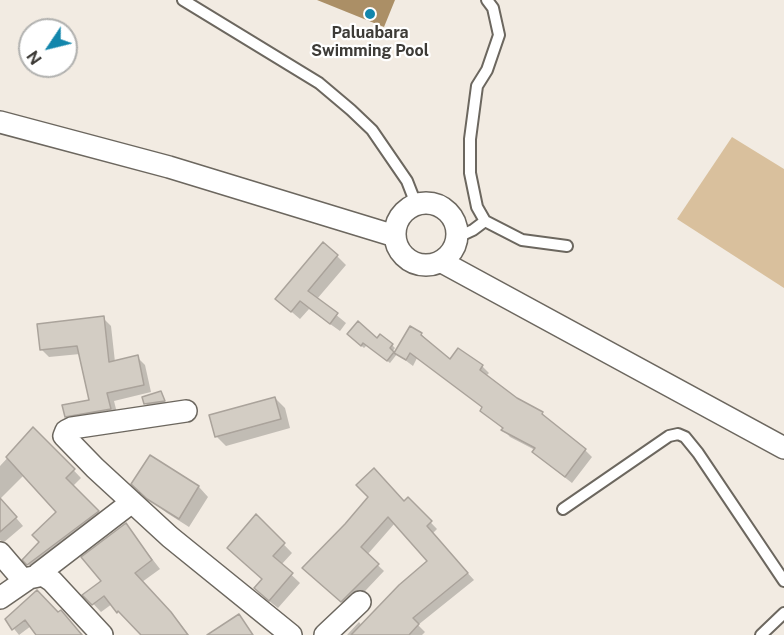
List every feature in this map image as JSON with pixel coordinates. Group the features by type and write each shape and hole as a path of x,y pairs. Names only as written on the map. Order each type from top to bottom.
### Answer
{"street":[{"path":"0,122 169,167 395,236"},
{"path":"427,203 444,208 455,221 458,237 454,250 442,262 426,266 409,261 398,248 395,236 396,225 402,215 416,204 427,203"},
{"path":"442,262 784,448"},
{"path":"186,411 72,428 64,434 69,444 188,552 291,635"},
{"path":"0,598 31,578 132,502"},
{"path":"0,553 31,578 52,580 102,635"},
{"path":"325,635 360,602"}],"lane":[{"path":"183,0 319,83 351,110 372,130 407,181 416,204"},
{"path":"487,0 493,8 499,35 487,70 477,86 470,150 470,173 477,207 484,221 522,240 567,246"},
{"path":"458,237 473,230 484,221"},
{"path":"563,509 669,436 678,434 685,437 698,453 784,581"},
{"path":"761,635 784,613"}],"shaded area":[{"name":"Paluabara Swimming Pool","path":"317,0 395,0 384,27"},
{"path":"732,137 784,169 784,288 677,219"}],"building":[{"path":"323,242 338,255 308,291 338,313 330,324 300,301 291,312 275,299"},
{"path":"104,316 109,362 138,355 144,385 107,393 111,409 65,417 62,405 89,400 77,346 40,350 37,324"},
{"path":"358,321 377,338 380,334 393,344 390,348 394,352 387,361 363,343 361,346 347,334"},
{"path":"410,326 422,333 421,335 450,359 458,348 483,365 480,370 517,398 543,412 542,414 586,449 565,477 532,452 535,448 501,430 503,428 480,411 482,407 410,353 406,360 394,353"},
{"path":"161,391 165,401 144,404 142,397"},
{"path":"275,397 281,419 215,437 209,415"},
{"path":"33,427 75,469 66,478 99,511 27,565 22,560 39,542 32,535 56,512 6,457"},
{"path":"150,455 199,486 179,519 147,499 131,484"},
{"path":"374,468 404,501 408,497 432,521 427,526 468,573 413,618 419,624 409,635 351,635 399,585 427,561 388,517 361,547 379,564 341,602 302,568 368,497 356,485"},
{"path":"0,498 17,517 0,532"},
{"path":"256,514 285,543 273,556 293,573 269,601 254,588 262,579 227,548"},
{"path":"126,523 152,560 135,573 171,612 188,635 141,635 118,611 117,613 104,596 92,605 82,595 101,581 81,557"},
{"path":"37,590 58,612 61,610 82,635 36,635 25,620 12,630 5,619"},
{"path":"239,614 253,635 207,635"}],"place":[{"name":"Paluabara Swimming Pool","path":"370,14"}]}
